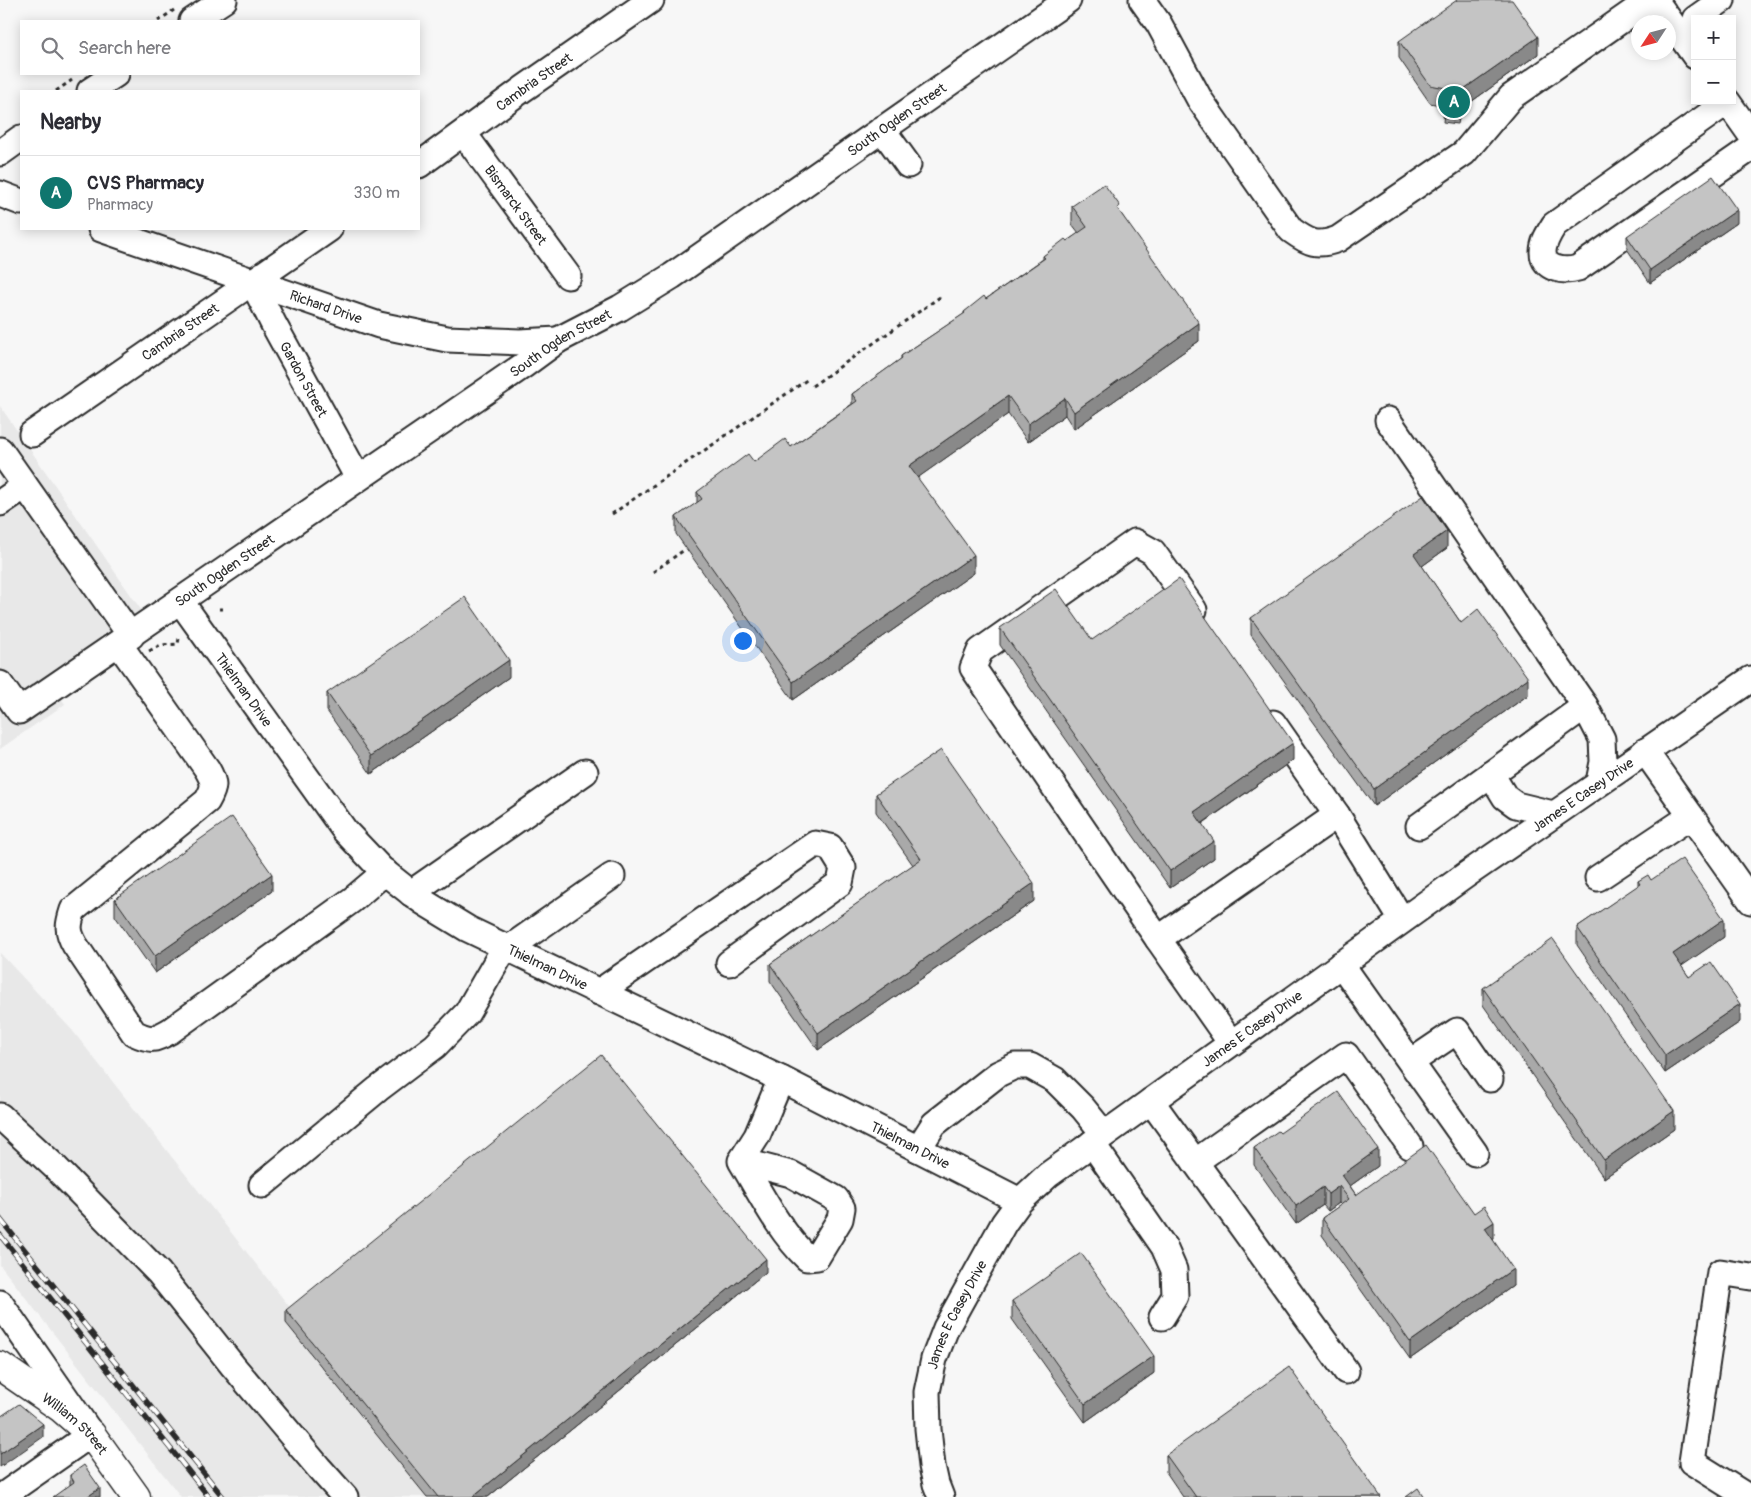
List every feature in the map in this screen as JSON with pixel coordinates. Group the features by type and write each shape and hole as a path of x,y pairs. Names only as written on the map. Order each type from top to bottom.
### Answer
{"main road":[{"name":"William Street","path":"0,1366 61,1408 92,1434 136,1497"}],"street":[{"path":"194,20 224,0"},
{"name":"Cambria Street","path":"420,164 464,134 523,88 650,0"},
{"name":"South Ogden Street","path":"0,684 19,711 181,602 558,340 620,308 672,276 1068,0"},
{"path":"1142,0 1160,24 1200,100 1292,230 1315,244 1325,244 1338,240 1464,153 1512,97 1650,0"},
{"path":"1655,0 1689,23 1722,0"},
{"path":"92,90 114,75"},
{"path":"1723,105 1554,225 1544,245 1543,254 1548,264 1557,269 1568,271 1578,268 1751,148"},
{"path":"1729,105 1751,135"},
{"path":"882,129 908,166"},
{"name":"Bismarck Street","path":"464,134 568,276"},
{"path":"0,153 20,139"},
{"path":"0,194 20,202"},
{"name":"Richard Drive","path":"104,230 379,325 448,339 520,342 558,340"},
{"name":"Cambria Street","path":"32,434 252,280 327,230"},
{"name":"Gardon Street","path":"252,280 274,325 358,478"},
{"path":"1388,420 1585,706 1602,739 1603,762 1599,782"},
{"path":"0,450 125,640 213,781 213,791 207,801 73,910 69,921 69,933 75,945 134,1033 147,1039 157,1038 170,1031 352,900 385,872"},
{"path":"0,503 25,486"},
{"path":"1209,632 1153,552 1134,542 980,651 973,668 1231,1043"},
{"name":"Thielman Drive","path":"181,602 339,823 385,872 422,901 468,929 781,1079 1020,1201"},
{"name":"James E Casey Drive","path":"942,1497 936,1484 932,1466 928,1429 927,1392 934,1359 946,1328 1004,1223 1020,1201 1048,1175 1402,920 1599,782 1751,679"},
{"path":"1259,704 1337,815 1402,920"},
{"path":"1419,826 1585,706"},
{"path":"1645,751 1751,901"},
{"path":"411,893 585,772"},
{"path":"1491,774 1505,798 1516,805 1553,814"},
{"path":"1158,939 1337,815"},
{"path":"1598,878 1691,816"},
{"path":"599,992 815,844 830,847 844,868 840,883 729,963"},
{"path":"262,1185 378,1089 435,1046 467,1013 507,948 612,876"},
{"path":"1341,964 1475,1153"},
{"path":"1411,1062 1457,1031 1490,1078"},
{"path":"1195,1162 1346,1055 1410,1146"},
{"path":"918,1149 934,1124 998,1074 1015,1066 1030,1066 1055,1080 1083,1108 1098,1139 1164,1247 1174,1270 1175,1296 1162,1317"},
{"path":"741,1161 757,1136 781,1079"},
{"path":"1151,1101 1346,1371"},
{"path":"0,1116 55,1167 159,1273 233,1366 345,1497"},
{"path":"1748,1497 1692,1462 1720,1272 1751,1277"},
{"path":"0,1303 92,1434 1,1497"}],"path":[{"path":"812,386 940,297"},
{"path":"612,514 808,379"},
{"path":"653,572 684,550"},
{"path":"219,609 226,609"},
{"path":"155,647 166,644 178,644 179,638"}],"shaded area":[{"path":"0,406 144,614 49,680 65,704 0,749"},
{"path":"0,953 72,1030 439,1497 181,1497 0,1265"}],"building":[{"path":"1457,0 1512,0 1538,37 1461,91 1430,85 1399,41"},
{"path":"1446,101 1461,104 1458,120 1443,117"},
{"path":"1713,176 1737,210 1650,270 1627,236"},
{"path":"1104,184 1120,206 1117,208 1199,323 1074,412 1065,398 1028,424 1008,396 909,466 974,555 793,682 676,517 702,499 697,492 748,454 754,462 785,439 791,447 857,401 852,394 902,358 901,356 965,313 984,296 986,299 1045,258 1043,256 1065,239 1067,241 1087,227 1072,206"},
{"path":"1423,496 1447,531 1414,554 1461,623 1478,609 1528,678 1374,789 1251,618"},
{"path":"1179,579 1293,743 1194,812 1214,841 1170,871 1000,628 1056,589 1092,640"},
{"path":"465,597 509,660 371,756 327,693"},
{"path":"941,750 1034,883 818,1033 770,964 921,859 876,794"},
{"path":"232,817 272,874 155,956 115,899"},
{"path":"1682,859 1724,919 1673,954 1689,977 1711,962 1740,1004 1665,1055 1577,927 1640,884 1638,881 1648,875 1651,880"},
{"path":"1553,939 1674,1111 1604,1160 1483,988"},
{"path":"601,1055 766,1259 472,1497 438,1497 286,1310"},
{"path":"1338,1092 1378,1149 1342,1175 1356,1195 1426,1145 1474,1213 1484,1206 1494,1222 1485,1228 1513,1269 1410,1342 1322,1218 1349,1199 1339,1186 1328,1194 1323,1187 1296,1206 1254,1148 1278,1131 1280,1133"},
{"path":"1081,1253 1154,1356 1085,1404 1012,1301"},
{"path":"1289,1367 1381,1497 1196,1497 1166,1455"},
{"path":"19,1404 43,1424 0,1454 0,1417"},
{"path":"84,1465 100,1488 87,1497 53,1497 74,1482 70,1475"},
{"path":"1418,1488 1424,1497 1406,1497"}],"railway":[{"path":"0,1219 223,1497"},
{"path":"0,1235 209,1497"}],"place":[{"name":"CVS Pharmacy","path":"1454,102"}]}
